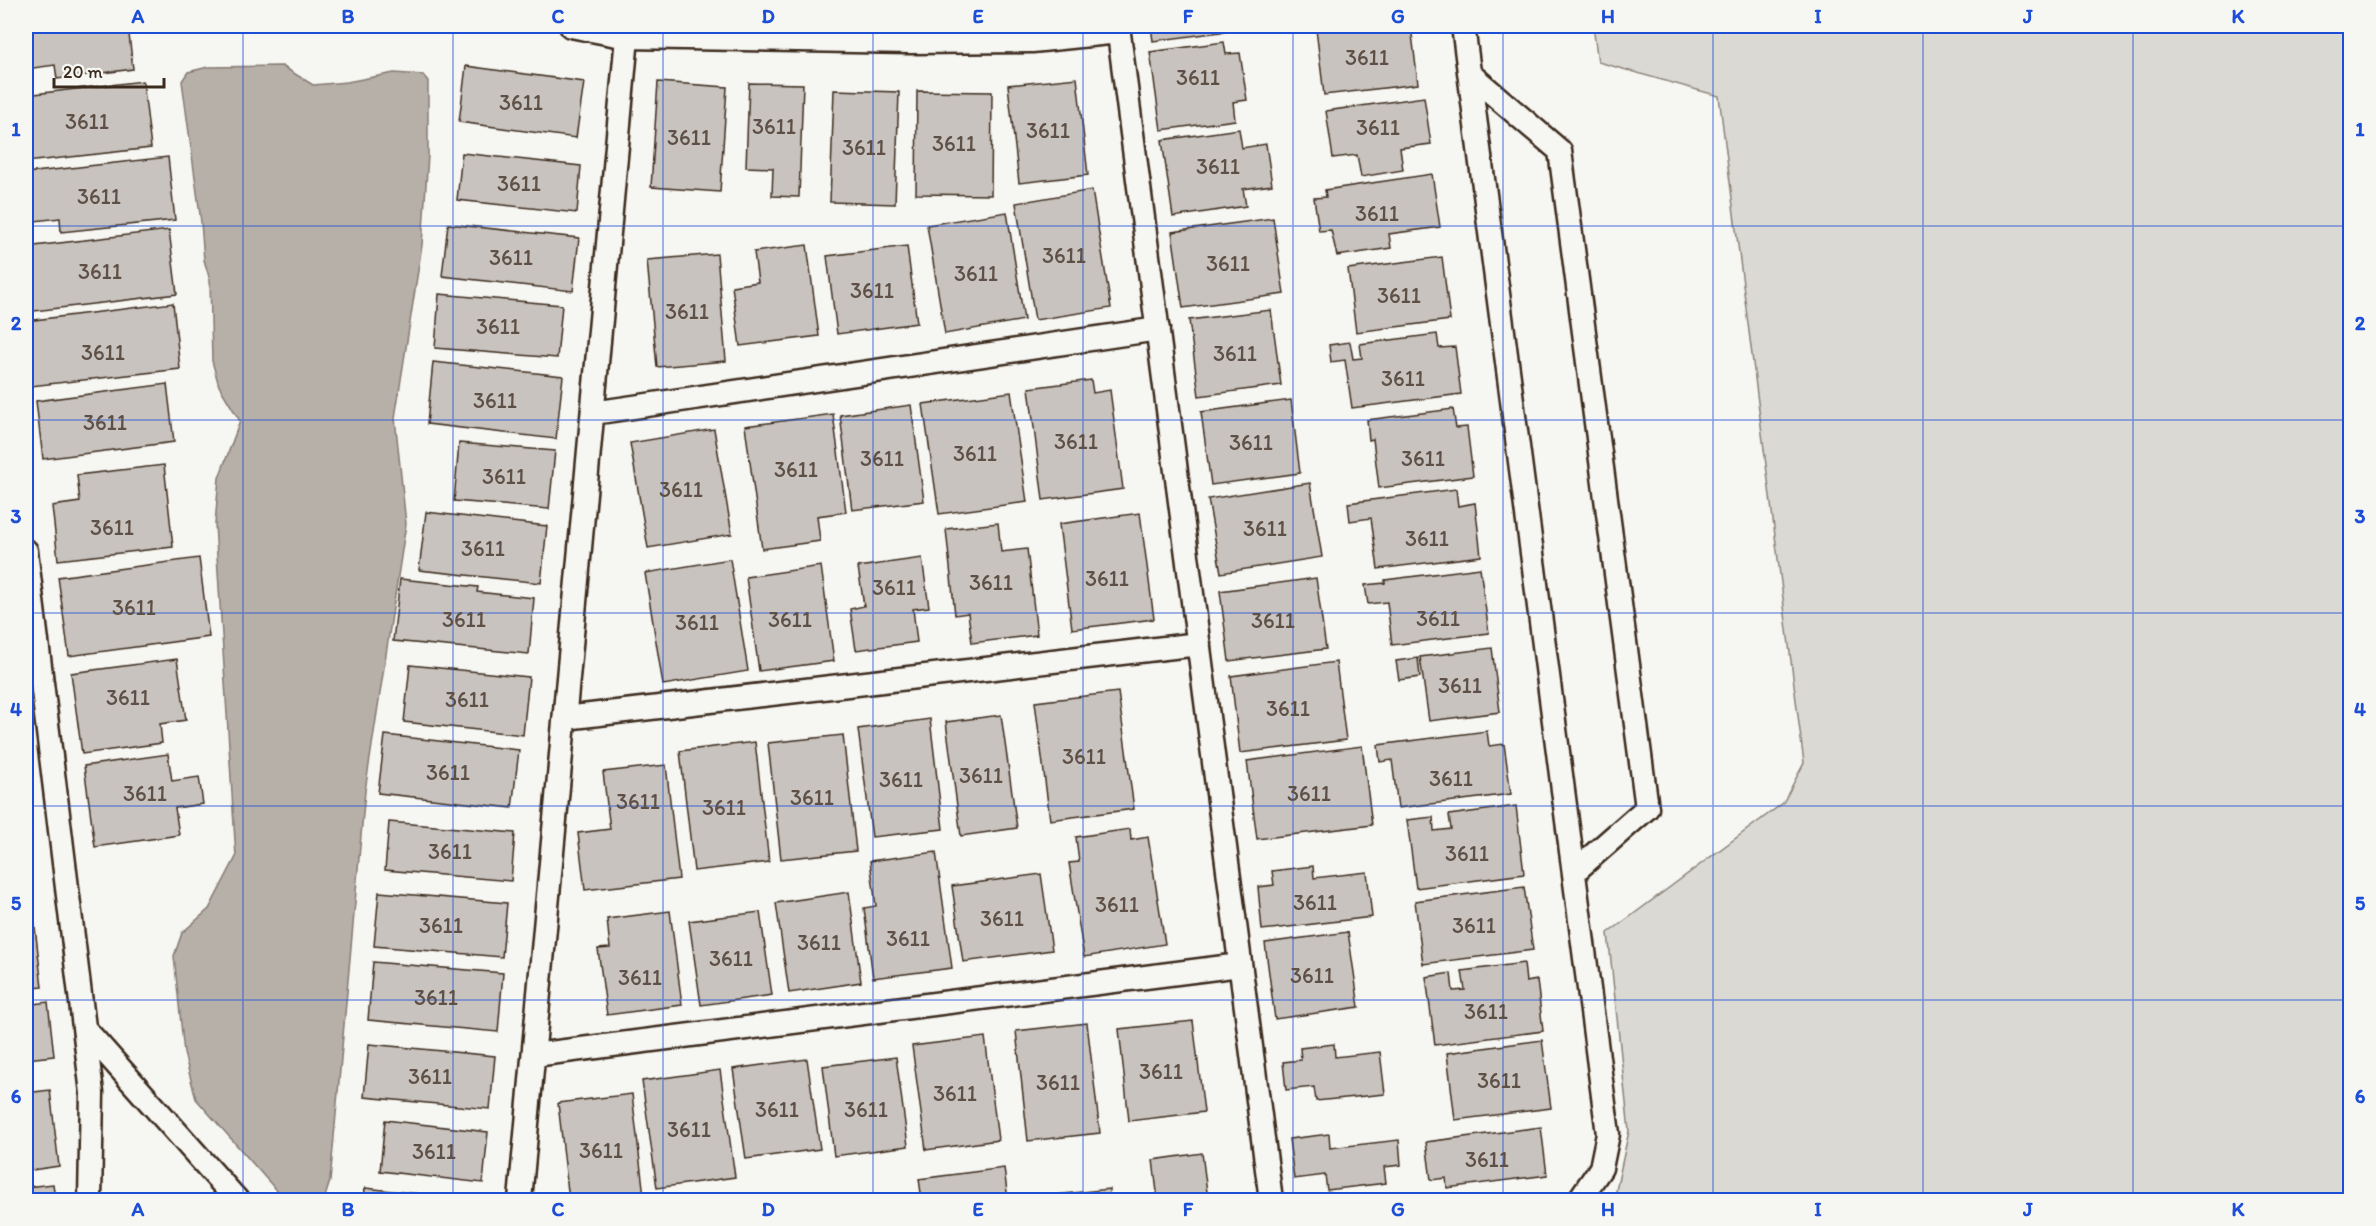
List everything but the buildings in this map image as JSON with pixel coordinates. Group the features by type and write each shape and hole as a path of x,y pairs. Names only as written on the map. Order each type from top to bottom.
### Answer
{"lane":[{"path":"572,26 627,37 910,42 1032,41 1119,29 1271,1200"},
{"path":"1463,26 1608,1134 1601,1168 1579,1200"},
{"path":"520,1200 627,37"},
{"path":"1470,74 1560,151 1644,784 1647,808 1574,872"},
{"path":"593,413 1158,328"},
{"path":"26,552 92,1093 90,1200"},
{"path":"565,718 1199,644"},
{"path":"534,1054 1240,965"},
{"path":"85,1029 237,1200"}],"shaded area":[{"path":"1593,26 2350,26 2350,1200 1614,1200 1629,1131 1608,933 1783,803 1804,763 1719,96 1598,62"},
{"path":"282,66 313,85 347,82 394,73 423,75 428,81 428,155 422,245 395,418 406,524 365,791 330,1181 324,1200 285,1200 196,1099 184,1053 174,956 182,933 209,909 236,857 215,524 219,478 240,421 219,386 212,361 210,280 204,260 182,81 188,72 208,67"}]}
